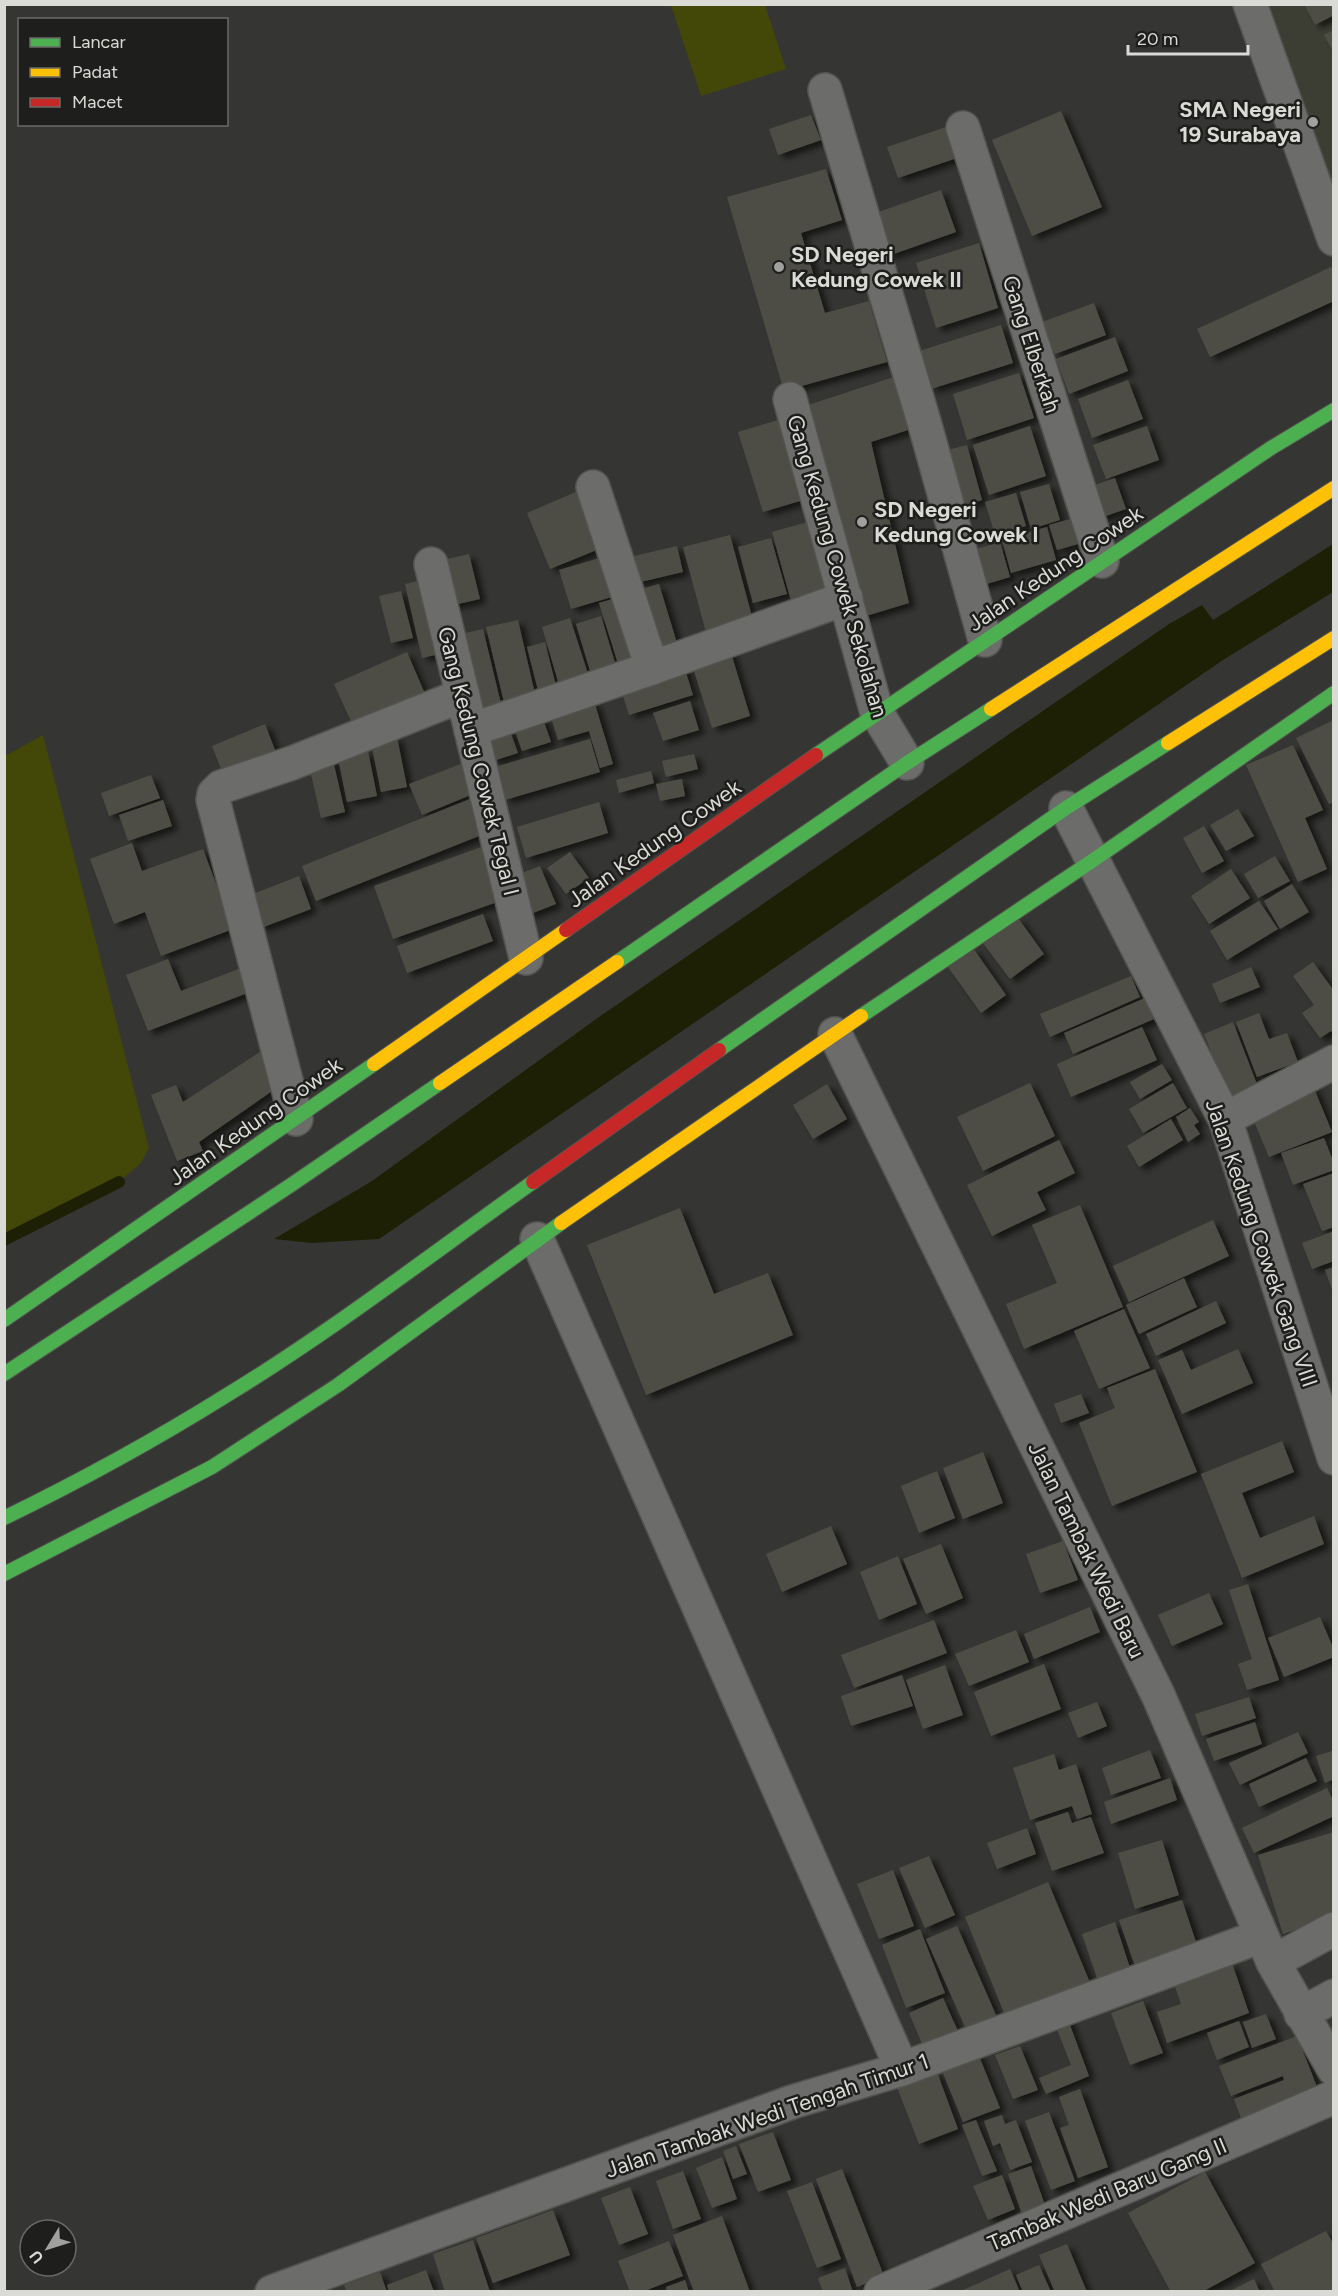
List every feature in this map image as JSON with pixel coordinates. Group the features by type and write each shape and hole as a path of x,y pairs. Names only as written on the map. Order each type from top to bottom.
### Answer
{"main road":[{"name":"Jalan Kedung Cowek","path":"4,1320 877,713 1271,448 1334,410"},
{"path":"4,1374 291,1185 907,762 1334,488"},
{"path":"4,1518 88,1477 228,1395 1066,808 1334,638"},
{"path":"4,1574 212,1467 338,1385 537,1239 1092,861 1334,693"}],"street":[{"path":"1250,4 1334,239"},
{"path":"825,90 925,425 985,640"},
{"name":"Gang Elberkah","path":"963,128 1102,561"},
{"name":"Gang Kedung Cowek Sekolahan","path":"790,399 877,713 907,762"},
{"path":"593,487 652,668"},
{"name":"Gang Kedung Cowek Tegal I","path":"431,564 526,958"},
{"path":"471,730 846,598"},
{"path":"296,1119 213,800 214,794 221,787 292,764 463,695"},
{"name":"Jalan Kedung Cowek Gang VIII","path":"1066,808 1225,1119 1334,1458"},
{"name":"Jalan Tambak Wedi Baru","path":"835,1034 1159,1697 1267,1949 1318,2005 1334,2069"},
{"path":"1225,1119 1334,1062"},
{"path":"537,1239 902,2069"},
{"name":"Jalan Tambak Wedi Tengah Timur 1","path":"272,2292 792,2102 902,2069 1334,1929"},
{"name":"Tambak Wedi Baru Gang II","path":"881,2292 1334,2097"}],"shaded area":[{"path":"671,5 765,5 786,69 701,96"},
{"name":"SMA Negeri 19 Surabaya","path":"1250,5 1333,5 1333,239"},
{"path":"1333,544 1333,592 1223,660 379,1239 312,1243 274,1239 372,1181 599,1017 1169,624 1202,605 1213,620"},
{"path":"43,735 149,1148 141,1163 119,1182 5,1240 5,756"}],"building":[{"path":"1304,4 1334,4 1334,15 1315,25"},
{"path":"1334,30 1334,53 1324,35"},
{"path":"1061,111 1102,207 1032,236 992,140"},
{"path":"811,115 821,140 778,155 769,129"},
{"path":"949,126 960,157 898,178 887,147"},
{"name":"SD Negeri Kedung Cowek II","path":"826,169 842,220 801,233 825,313 869,301 887,362 784,391 727,197"},
{"path":"941,190 956,232 888,256 873,214"},
{"path":"979,243 998,308 936,328 916,263"},
{"path":"1331,267 1334,274 1334,301 1210,357 1197,329"},
{"path":"1094,303 1106,335 1055,354 1042,322"},
{"path":"1001,325 1013,363 931,389 919,351"},
{"path":"1115,337 1128,371 1069,394 1056,359"},
{"path":"1019,373 1034,418 967,440 953,394"},
{"name":"SD Negeri Kedung Cowek I","path":"897,376 908,430 871,442 909,603 856,619 805,406"},
{"path":"1128,380 1143,419 1092,438 1078,399"},
{"path":"785,418 810,498 763,512 738,432"},
{"path":"1030,426 1046,476 989,495 973,445"},
{"path":"1147,426 1159,460 1106,479 1093,445"},
{"path":"967,445 982,500 951,509 936,453"},
{"path":"1115,478 1126,509 1100,518 1089,487"},
{"path":"1049,484 1060,520 1031,529 1020,492"},
{"path":"585,488 609,545 550,569 527,513"},
{"path":"1016,493 1026,526 995,535 985,502"},
{"path":"1077,517 1085,542 1057,550 1049,525"},
{"path":"818,519 840,595 793,608 772,532"},
{"path":"1047,527 1056,560 1011,573 1002,540"},
{"path":"730,535 754,624 707,636 683,547"},
{"path":"771,538 787,594 753,603 738,547"},
{"path":"1000,542 1010,577 980,586 969,551"},
{"path":"677,546 683,572 636,583 630,557"},
{"path":"469,554 480,599 445,607 435,562"},
{"path":"610,555 622,594 571,609 559,570"},
{"path":"431,578 448,652 422,658 405,584"},
{"path":"659,584 680,653 652,661 631,592"},
{"path":"401,591 413,638 391,643 379,596"},
{"path":"626,595 646,661 620,670 599,603"},
{"path":"601,616 616,666 591,674 576,624"},
{"path":"570,618 590,680 560,688 542,627"},
{"path":"518,620 535,694 504,702 486,627"},
{"path":"483,629 502,708 472,716 453,636"},
{"path":"545,642 558,694 540,698 527,647"},
{"path":"729,646 750,716 712,728 690,658"},
{"path":"407,652 425,694 353,726 334,684"},
{"path":"683,663 693,695 629,715 619,683"},
{"path":"594,701 613,764 600,768 589,731 558,740 550,714"},
{"path":"690,701 699,730 663,741 653,713"},
{"path":"542,716 551,742 522,751 513,725"},
{"path":"1334,720 1334,802 1329,804 1296,738"},
{"path":"265,724 280,763 227,784 212,746"},
{"path":"509,728 518,753 493,761 484,736"},
{"path":"397,737 407,787 381,792 371,742"},
{"path":"590,739 600,772 505,800 495,767"},
{"path":"1293,745 1323,810 1305,818 1327,869 1298,882 1246,765"},
{"path":"368,751 377,796 347,802 338,758"},
{"path":"694,754 698,769 666,777 662,761"},
{"path":"332,756 345,812 321,818 308,761"},
{"path":"466,762 478,792 422,815 409,784"},
{"path":"651,771 654,783 619,793 616,780"},
{"path":"151,775 160,798 109,816 101,793"},
{"path":"682,779 685,796 660,801 656,784"},
{"path":"470,799 484,834 316,901 302,866"},
{"path":"163,800 172,826 128,841 119,815"},
{"path":"599,802 608,833 526,858 517,827"},
{"path":"1238,809 1254,836 1226,851 1210,825"},
{"path":"1204,826 1224,861 1202,873 1183,838"},
{"path":"132,843 142,871 203,849 233,929 161,956 145,912 114,924 90,859"},
{"path":"484,846 503,900 393,939 374,886"},
{"path":"570,852 589,878 566,894 547,868"},
{"path":"1275,856 1290,881 1258,898 1244,874"},
{"path":"540,866 556,904 528,915 512,877"},
{"path":"1231,869 1250,898 1209,924 1191,896"},
{"path":"299,876 311,909 261,928 248,896"},
{"path":"1292,884 1309,912 1280,929 1264,901"},
{"path":"1259,901 1278,929 1227,960 1210,931"},
{"path":"483,914 493,941 407,973 397,946"},
{"path":"1018,918 1044,954 1010,979 983,943"},
{"path":"973,948 1006,995 981,1013 948,967"},
{"path":"168,959 181,991 249,965 258,989 148,1031 126,975"},
{"path":"1313,962 1334,991 1334,1033 1331,1031 1320,1038 1302,1013 1314,1005 1293,976"},
{"path":"1251,967 1260,987 1220,1003 1212,984"},
{"path":"1131,976 1140,997 1050,1037 1040,1014"},
{"path":"1145,998 1154,1019 1073,1054 1064,1033"},
{"path":"1259,1013 1269,1039 1287,1033 1298,1062 1257,1077 1236,1022"},
{"path":"1233,1022 1260,1092 1231,1103 1204,1034"},
{"path":"1142,1027 1157,1060 1071,1097 1057,1064"},
{"path":"263,1050 275,1089 199,1142 203,1151 177,1161 151,1095 176,1085 183,1102"},
{"path":"1162,1064 1172,1080 1140,1099 1130,1082"},
{"path":"1030,1083 1055,1136 983,1171 957,1117"},
{"path":"1173,1083 1187,1108 1143,1133 1129,1109"},
{"path":"827,1084 847,1119 813,1139 793,1105"},
{"path":"1313,1086 1332,1132 1269,1157 1250,1112"},
{"path":"1190,1108 1199,1122 1194,1125 1200,1134 1188,1142 1176,1117"},
{"path":"1171,1119 1183,1140 1139,1167 1127,1146"},
{"path":"1324,1138 1334,1163 1334,1170 1293,1185 1281,1153"},
{"path":"1059,1140 1075,1173 1037,1192 1046,1210 992,1236 967,1185"},
{"path":"1334,1173 1334,1227 1322,1231 1303,1184"},
{"path":"1080,1205 1123,1307 1024,1349 1006,1304 1057,1283 1032,1225"},
{"path":"680,1208 714,1294 768,1273 793,1335 646,1395 587,1245"},
{"path":"1213,1220 1229,1256 1129,1302 1113,1266"},
{"path":"1334,1231 1334,1261 1312,1269 1302,1243"},
{"path":"1334,1267 1334,1292 1333,1292 1325,1270"},
{"path":"1184,1278 1197,1307 1139,1334 1126,1305"},
{"path":"1216,1301 1226,1323 1156,1356 1146,1334"},
{"path":"1124,1309 1150,1368 1099,1389 1074,1331"},
{"path":"1238,1349 1253,1383 1182,1414 1158,1360 1182,1350 1191,1370"},
{"path":"1155,1369 1197,1472 1112,1506 1079,1423 1115,1408 1107,1388"},
{"path":"1081,1394 1089,1413 1061,1423 1054,1404"},
{"path":"1282,1441 1294,1472 1242,1493 1260,1538 1314,1516 1324,1544 1242,1578 1201,1474"},
{"path":"983,1452 1003,1503 963,1519 943,1468"},
{"path":"937,1471 955,1518 919,1533 901,1486"},
{"path":"831,1526 847,1564 782,1592 766,1554"},
{"path":"1063,1541 1078,1580 1040,1593 1026,1554"},
{"path":"941,1544 963,1598 926,1614 903,1559"},
{"path":"898,1556 917,1604 879,1620 860,1572"},
{"path":"1248,1584 1279,1680 1247,1690 1238,1664 1252,1659 1229,1590"},
{"path":"1209,1593 1223,1624 1172,1646 1158,1615"},
{"path":"1090,1607 1100,1632 1034,1659 1024,1634"},
{"path":"1320,1617 1334,1650 1334,1657 1284,1677 1268,1638"},
{"path":"934,1620 947,1653 854,1688 841,1655"},
{"path":"1016,1630 1029,1662 969,1686 955,1654"},
{"path":"1044,1664 1061,1709 991,1736 974,1692"},
{"path":"945,1665 963,1715 923,1729 906,1680"},
{"path":"902,1675 913,1706 851,1726 841,1696"},
{"path":"1249,1697 1256,1718 1202,1736 1195,1714"},
{"path":"1097,1702 1107,1726 1078,1738 1068,1713"},
{"path":"1255,1722 1262,1744 1214,1761 1206,1739"},
{"path":"1298,1732 1308,1753 1240,1785 1229,1763"},
{"path":"1150,1750 1161,1778 1111,1795 1102,1768"},
{"path":"1332,1751 1334,1779 1325,1783 1316,1756"},
{"path":"1054,1754 1059,1770 1076,1764 1092,1814 1077,1819 1072,1806 1030,1820 1013,1768"},
{"path":"1306,1758 1317,1781 1259,1807 1249,1784"},
{"path":"1170,1778 1177,1800 1111,1824 1104,1802"},
{"path":"1327,1788 1334,1802 1334,1816 1254,1853 1242,1828"},
{"path":"1068,1812 1072,1823 1091,1817 1104,1853 1052,1871 1035,1823"},
{"path":"1027,1828 1036,1854 997,1869 987,1843"},
{"path":"1334,1832 1334,1918 1283,1934 1258,1855"},
{"path":"1162,1840 1179,1895 1135,1909 1118,1853"},
{"path":"929,1856 955,1915 925,1928 899,1868"},
{"path":"893,1870 914,1926 879,1939 857,1884"},
{"path":"1048,1882 1091,1985 1007,2020 965,1917"},
{"path":"1182,1900 1199,1951 1137,1972 1119,1920"},
{"path":"1115,1922 1133,1977 1100,1987 1082,1934"},
{"path":"957,1926 996,2015 966,2029 926,1939"},
{"path":"920,1929 945,1993 906,2008 882,1945"},
{"path":"1232,1963 1249,2013 1167,2043 1157,2012 1181,2004 1174,1984"},
{"path":"943,1998 958,2031 923,2046 909,2013"},
{"path":"1143,2001 1163,2053 1130,2065 1111,2013"},
{"path":"1266,2014 1276,2039 1252,2048 1243,2022"},
{"path":"1067,2017 1089,2076 1046,2094 1039,2078 1071,2065 1054,2022"},
{"path":"1239,2021 1249,2047 1217,2060 1207,2033"},
{"path":"1297,2036 1319,2092 1242,2121 1234,2099 1284,2080 1283,2076 1231,2096 1219,2066"},
{"path":"1020,2046 1038,2090 1013,2099 995,2055"},
{"path":"977,2051 1000,2108 963,2122 940,2066"},
{"path":"937,2072 958,2129 919,2144 897,2087"},
{"path":"1080,2089 1108,2167 1078,2178 1060,2128 1069,2125 1059,2097"},
{"path":"1049,2112 1075,2181 1051,2190 1025,2121"},
{"path":"1002,2115 1005,2124 1016,2120 1032,2162 1010,2170 1000,2143 993,2146 984,2121"},
{"path":"976,2120 997,2171 982,2176 962,2125"},
{"path":"773,2132 791,2180 758,2192 739,2144"},
{"path":"736,2146 747,2174 733,2179 723,2151"},
{"path":"722,2157 737,2199 712,2208 696,2168"},
{"path":"1031,2166 1045,2205 1022,2214 1008,2174"},
{"path":"842,2169 884,2276 857,2287 816,2179"},
{"path":"683,2171 701,2219 673,2229 656,2181"},
{"path":"1205,2172 1255,2263 1202,2292 1171,2292 1128,2213"},
{"path":"1002,2175 1015,2209 988,2220 973,2186"},
{"path":"812,2182 841,2259 817,2268 787,2191"},
{"path":"630,2187 648,2234 619,2245 601,2198"},
{"path":"553,2210 570,2255 493,2283 476,2238"},
{"path":"722,2216 750,2292 694,2292 673,2235"},
{"path":"1326,2231 1334,2245 1334,2292 1275,2292 1261,2264"},
{"path":"473,2240 490,2292 445,2292 433,2254"},
{"path":"669,2241 683,2276 642,2292 630,2292 618,2261"},
{"path":"1067,2244 1087,2292 1055,2292 1039,2255"},
{"path":"1039,2265 1051,2292 1023,2292 1016,2275"},
{"path":"845,2268 853,2292 823,2292 818,2278"},
{"path":"1010,2269 1020,2292 959,2292 981,2282"},
{"path":"426,2270 434,2292 389,2292 387,2285"},
{"path":"380,2272 387,2292 347,2292 344,2285"},
{"path":"1254,2279 1260,2292 1228,2292"},
{"path":"685,2280 689,2292 667,2292 666,2287"}],"waterway":[{"path":"4,1240 119,1182"}],"traffic: fast":[{"path":"816,755 1271,448 1334,410"},
{"path":"861,1016 1092,861 1334,693"},
{"path":"617,962 907,763 991,709"},
{"path":"719,1050 1066,808 1168,743"},
{"path":"4,1320 374,1064"},
{"path":"4,1374 291,1185 440,1083"},
{"path":"4,1518 89,1475 200,1412 344,1318 533,1182"},
{"path":"4,1574 212,1467 338,1385 561,1223"}],"traffic: slow":[{"path":"991,709 1334,488"},
{"path":"1168,743 1334,638"},
{"path":"374,1064 566,930"},
{"path":"440,1083 617,962"},
{"path":"561,1223 861,1016"}],"traffic: jam":[{"path":"566,930 816,755"},
{"path":"533,1182 719,1050"}],"place":[{"name":"SMA Negeri 19 Surabaya","path":"1313,122"},
{"name":"SD Negeri Kedung Cowek II","path":"779,267"},
{"name":"SD Negeri Kedung Cowek I","path":"862,522"}]}
